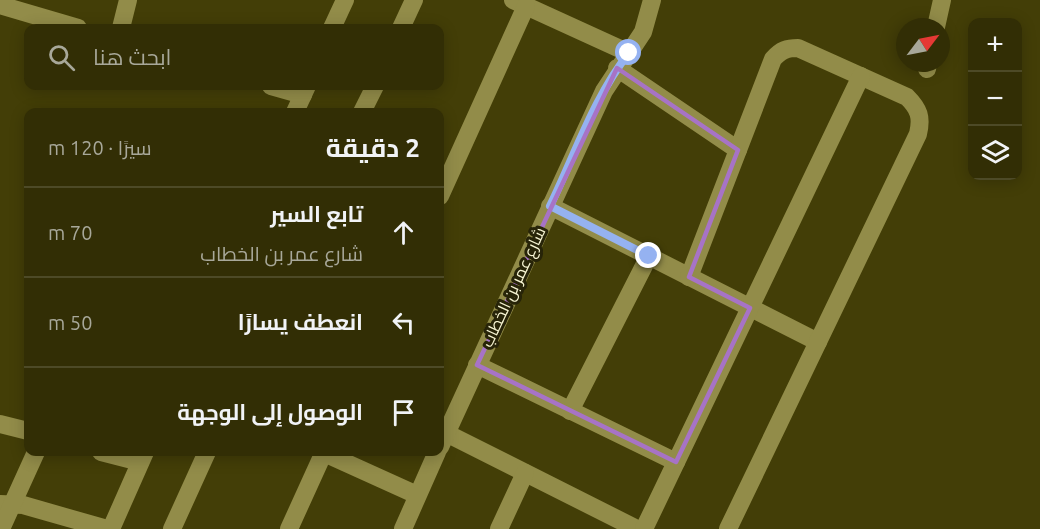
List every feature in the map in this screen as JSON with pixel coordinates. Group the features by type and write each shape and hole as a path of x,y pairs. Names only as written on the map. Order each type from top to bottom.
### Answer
{"street":[{"path":"1,0 0,5 64,24"},
{"path":"121,24 128,0"},
{"path":"334,24 345,0"},
{"path":"403,24 414,0"},
{"name":"شارع عمر بن الخطاب","path":"444,438 604,91 617,68 643,32 652,0"},
{"path":"938,18 942,0"},
{"path":"444,186 520,3 629,53"},
{"path":"689,277 773,59 778,53 788,48 798,48 907,97 917,107 921,121 918,134 728,529"},
{"path":"617,68 738,150"},
{"path":"644,529 861,76"},
{"path":"297,108 305,90"},
{"path":"364,108 373,90"},
{"path":"550,206 818,342"},
{"path":"570,411 649,256"},
{"path":"477,365 676,462"},
{"path":"0,423 24,431"},
{"path":"444,440 525,473 637,529"},
{"path":"1,529 6,504 34,456"},
{"path":"172,529 205,456"},
{"path":"289,529 321,456"},
{"path":"332,456 417,495"},
{"path":"403,529 435,456"},
{"path":"6,504 23,505 109,529 142,457"},
{"path":"499,529 525,473"}],"highlighted area":[{"path":"617,68 738,150 689,277 750,308 676,462 477,365"}],"route":[{"path":"629,53 604,91 550,206 649,256"}]}
